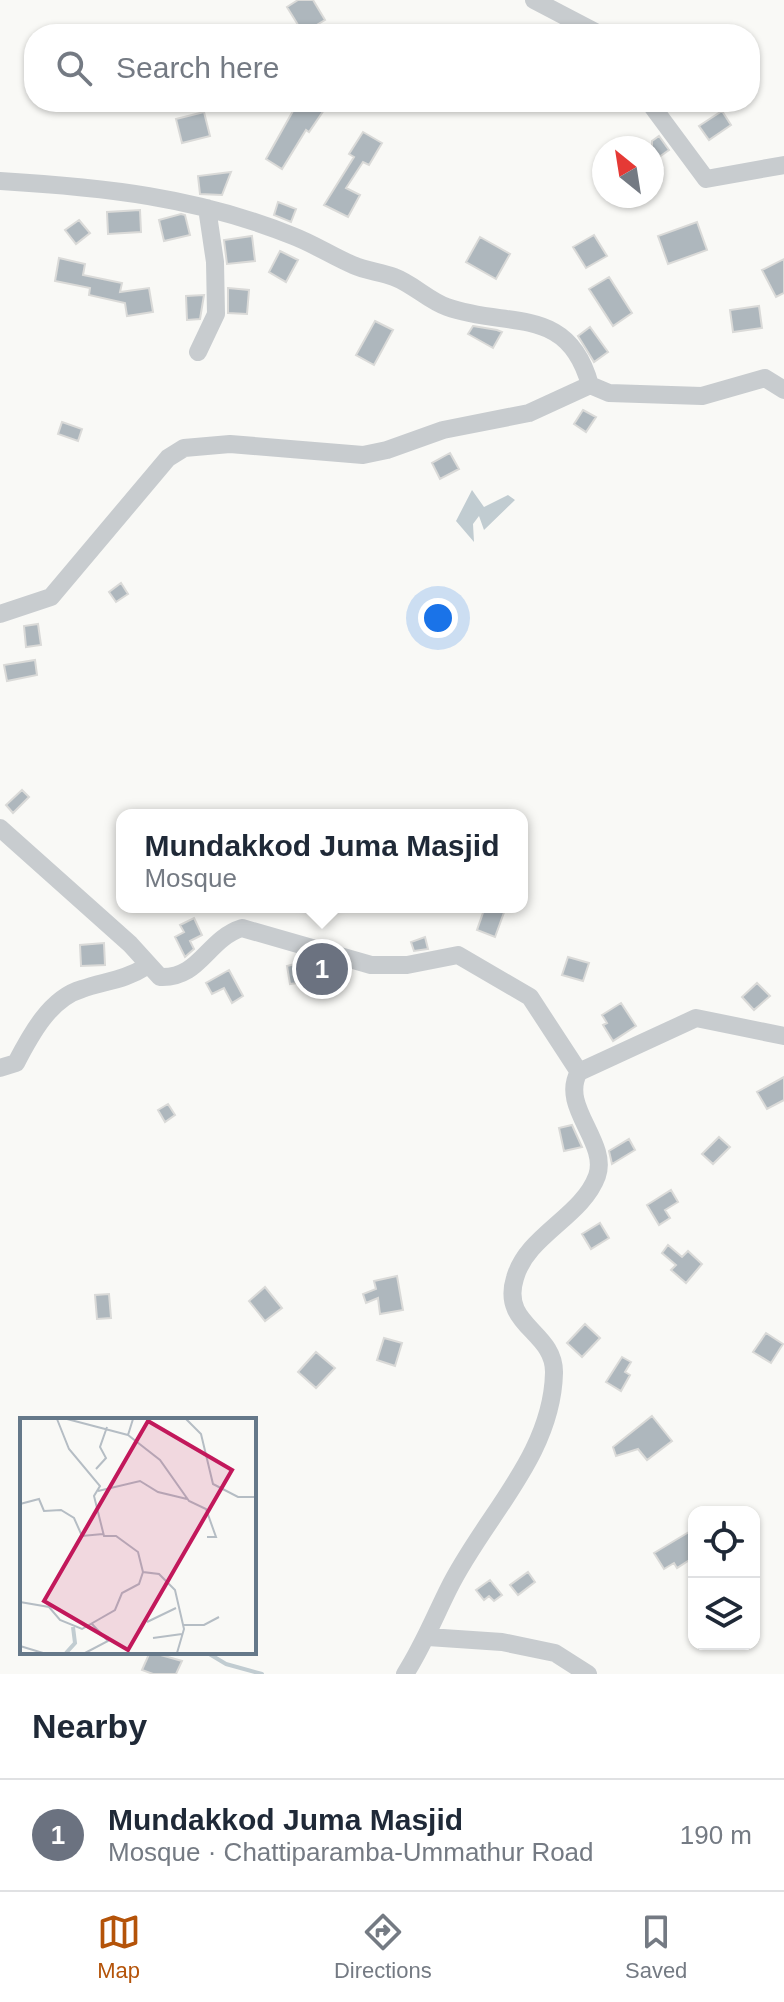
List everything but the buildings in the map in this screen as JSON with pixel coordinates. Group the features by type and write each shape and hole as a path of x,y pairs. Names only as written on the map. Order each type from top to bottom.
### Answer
{"street":[{"path":"534,0 580,24"},
{"path":"656,112 706,179 784,165"},
{"path":"0,181 177,199 291,235 357,267 393,277 446,307 502,316 553,331 573,344 584,362 590,385"},
{"path":"198,352 216,314 215,262 207,208"},
{"path":"0,614 51,597 168,458 184,448 230,444 363,455 443,430 529,413 575,389 590,385 609,393 702,396 765,378 784,390"},
{"path":"0,828 130,944 160,977 186,973 201,962 226,933 242,928 371,965 407,965 458,955 530,997 579,1072"},
{"path":"0,1068 16,1063 31,1033 48,1013 79,989 122,980 147,966"},
{"path":"405,1674 428,1637 449,1586 535,1449 553,1389 554,1364 542,1342 516,1314 511,1300 521,1261 588,1192 598,1173 597,1154 578,1107 574,1086 579,1072 696,1018 784,1036"},
{"path":"428,1637 502,1642 555,1653 588,1674"}],"shaded area":[{"path":"472,490 484,507 508,495 515,500 484,530 479,516 473,524 474,542 456,521"}],"waterway":[{"path":"209,1654 226,1664 262,1674"}],"place":[{"name":"Mundakkod Juma Masjid","path":"322,969"}]}
